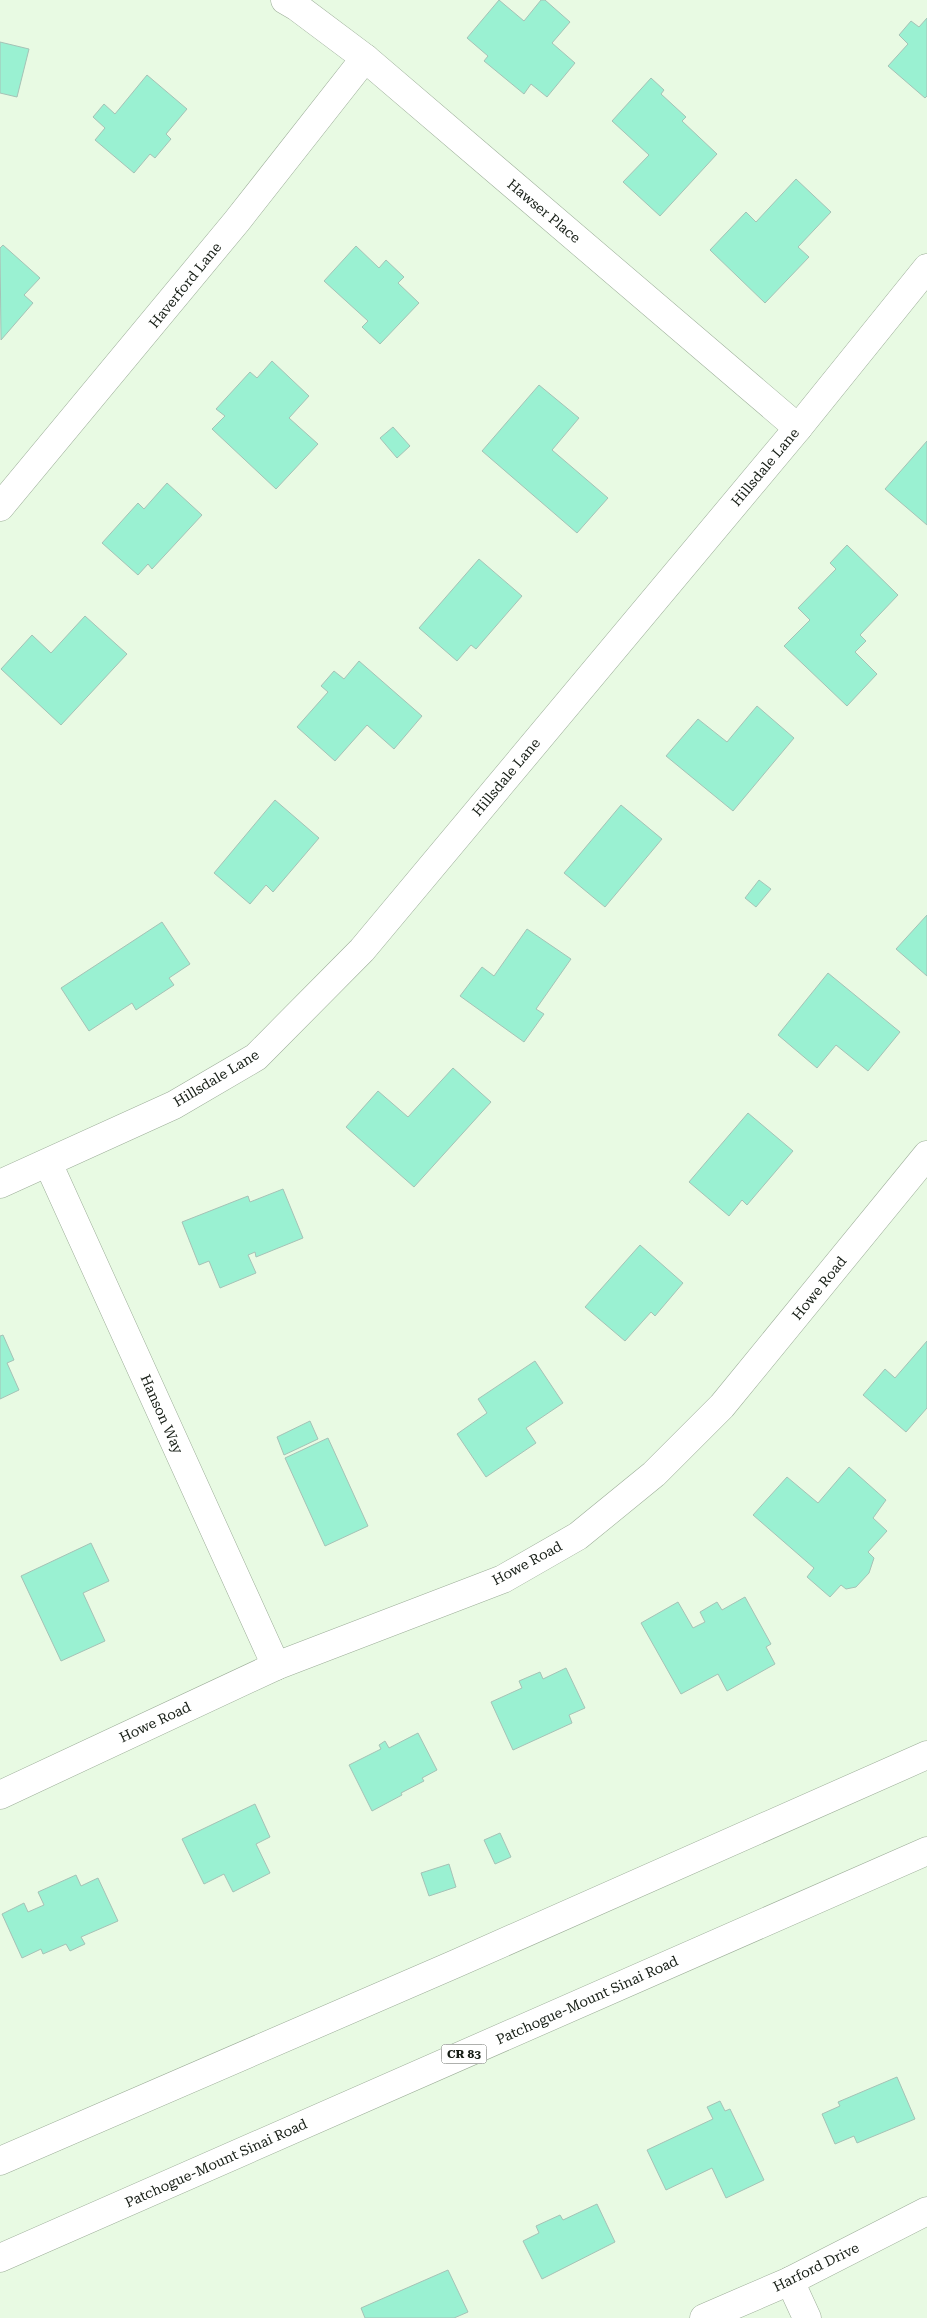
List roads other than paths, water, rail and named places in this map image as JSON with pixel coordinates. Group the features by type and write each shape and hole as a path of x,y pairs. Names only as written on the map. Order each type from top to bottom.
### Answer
{"main road":[{"name":"Hawser Place","path":"285,0 366,58 798,428"},
{"name":"Haverford Lane","path":"0,508 231,228 366,58"},
{"name":"Hillsdale Lane","path":"0,1184 174,1105 256,1057 362,950 798,428 927,268"},
{"name":"Howe Road","path":"0,1795 276,1666 503,1579 578,1536 654,1474 722,1406 927,1155"},
{"name":"Hanson Way","path":"48,1163 276,1666"},
{"path":"0,2161 456,1964 927,1755"},
{"name":"Patchogue-Mount Sinai Road","path":"0,2258 927,1851"},
{"name":"Harford Drive","path":"704,2318 790,2281 927,2211"},
{"path":"790,2281 807,2318"}]}
